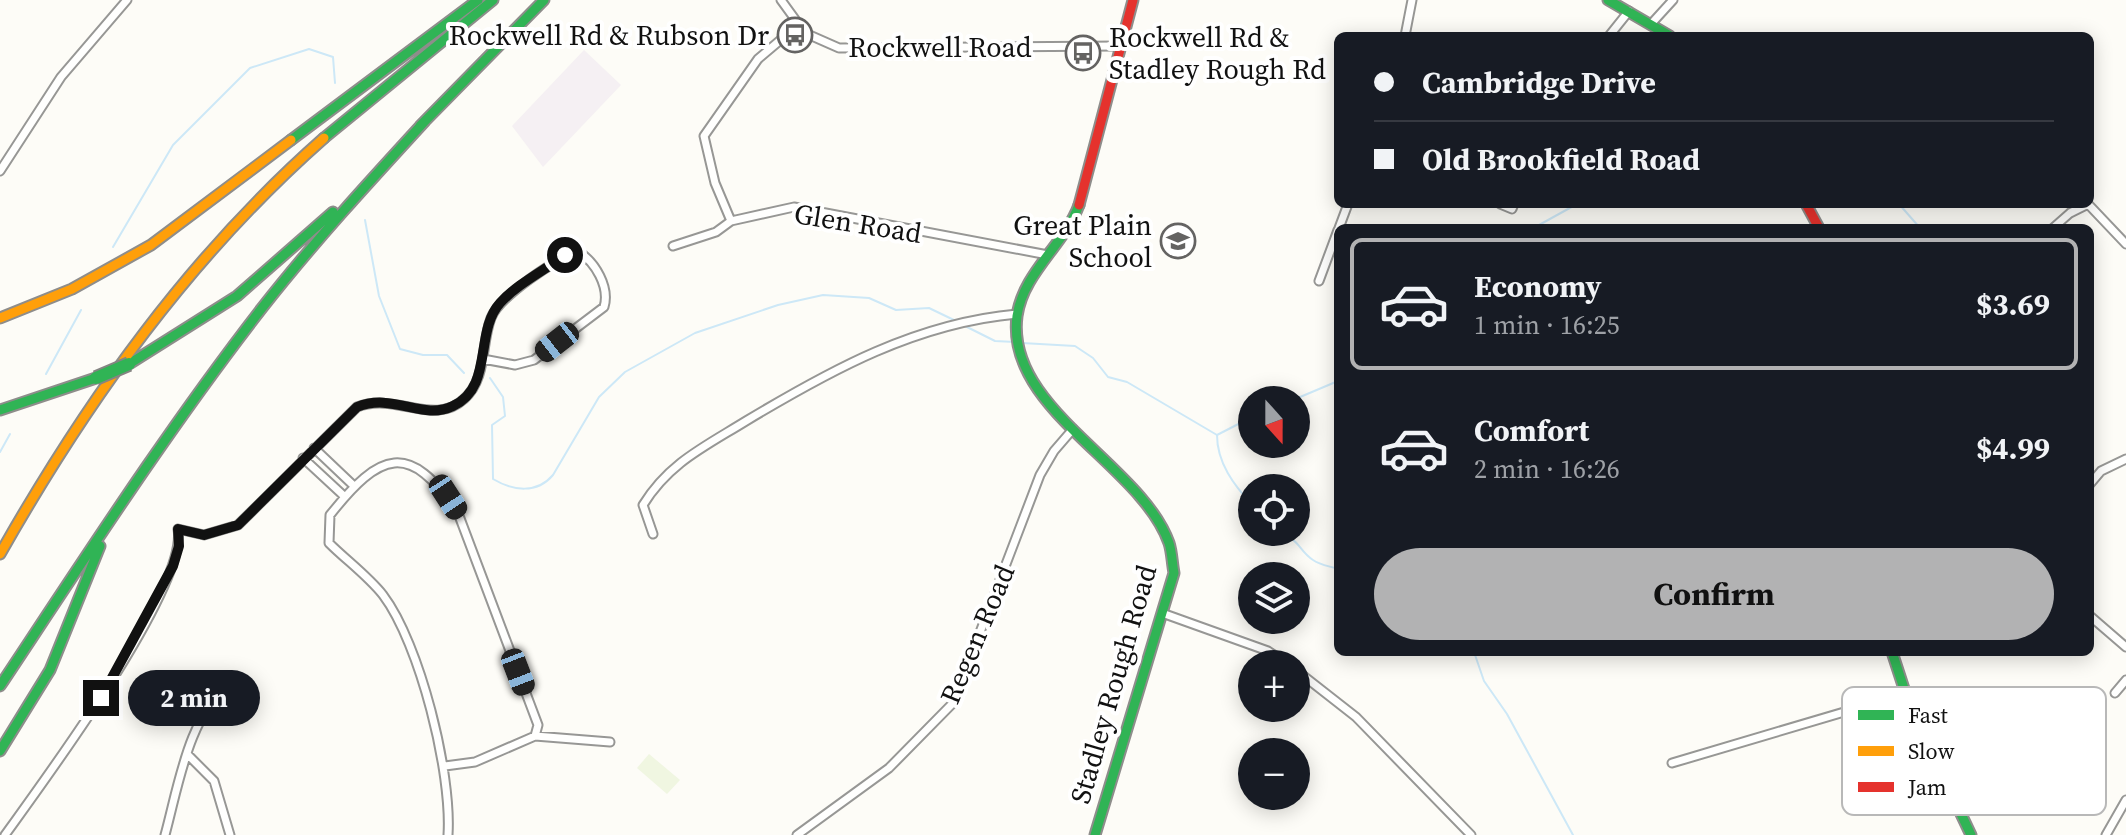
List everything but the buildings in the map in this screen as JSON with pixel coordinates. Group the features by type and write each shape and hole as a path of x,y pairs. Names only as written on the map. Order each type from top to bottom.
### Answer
{"main road":[{"path":"0,318 72,289 151,245 478,0"},
{"path":"0,554 85,412 186,279 310,148 398,73 493,0"},
{"path":"0,410 129,364 200,324 272,270 544,0"},
{"name":"Stadley Rough Road","path":"1095,835 1174,573 1175,559 1168,542 1145,507 1036,384 1018,343 1017,314 1025,287 1076,211 1133,0"},
{"path":"1608,0 1664,32"},
{"path":"0,686 172,428 282,283 425,121"},
{"path":"0,751 50,670 97,552 172,428"},
{"path":"1893,656 1903,687"},
{"path":"1962,815 1971,835"}],"street":[{"path":"0,171 61,77 127,0"},
{"name":"Rockwell Road","path":"781,0 797,26 812,38 839,48 1120,46"},
{"path":"1406,32 1412,0"},
{"path":"1652,23 1673,0"},
{"path":"1612,32 1629,11"},
{"path":"731,221 715,183 704,136 758,59 797,26"},
{"name":"Glen Road","path":"673,246 716,232 731,221 794,207 1048,255"},
{"path":"2058,224 2080,208"},
{"path":"2092,208 2126,244"},
{"path":"1319,281 1334,240"},
{"path":"17,835 7,832 101,698 130,648 173,566 179,546 178,529 204,535 238,525 357,407 372,401 389,401 436,411 465,399 483,359 491,318 500,303 565,255 579,252 589,258 607,297 604,307 534,360 515,365 483,359"},
{"path":"653,534 643,505 660,478 683,459 822,375 913,335 964,321 1017,314"},
{"name":"Regen Road","path":"797,835 889,768 953,703 1040,475 1054,451 1073,429"},
{"path":"314,448 354,486"},
{"path":"303,458 344,496"},
{"path":"2094,479 2101,471 2126,459"},
{"path":"448,835 445,766 435,724 405,639 383,595 329,543 330,515 344,496 375,467 400,461 420,468 438,482 463,527 538,725 535,736"},
{"path":"1162,613 1265,650"},
{"path":"2094,619 2126,647"},
{"path":"165,835 187,754 207,705 232,678"},
{"path":"2115,693 2126,680"},
{"path":"1310,681 1356,717 1471,835"},
{"path":"1672,763 1842,713"},
{"path":"445,766 475,762 535,736 610,742"},
{"path":"187,754 214,781 230,835"},
{"path":"2106,835 2126,800"}],"shaded area":[{"path":"584,50 621,85 543,167 512,126"}],"green space":[{"path":"649,754 680,780 667,794 637,768"}],"waterway":[{"path":"113,247 173,145 250,68 309,49 333,57 335,83"},
{"path":"1541,224 1570,208"},
{"path":"1902,208 1916,224"},
{"path":"365,220 379,296 400,349 423,355 447,355 464,373"},
{"path":"490,378 503,397 505,416 492,425 493,479 524,489 540,485 553,475 599,397 625,372 695,333 778,305 823,295 869,298 896,310 929,308 956,321"},
{"path":"46,374 81,310"},
{"path":"965,326 995,341 1015,342"},
{"path":"1022,343 1075,346 1093,358 1108,377 1127,382 1217,435 1238,424"},
{"path":"1310,393 1334,383"},
{"path":"0,452 10,434"},
{"path":"1217,435 1223,464 1238,487"},
{"path":"1299,546 1313,560 1334,568"},
{"path":"1475,656 1484,681 1507,714 1573,835"}],"traffic: fast":[{"path":"291,140 478,0"},
{"path":"324,138 493,0"},
{"path":"420,126 544,0"},
{"path":"1608,0 1663,32"},
{"path":"0,686 128,494 227,354 301,260 425,121"},
{"path":"1079,205 1064,233 1027,286 1017,316 1019,349 1032,380 1052,408 1132,487 1154,514 1169,543 1174,573 1095,835"},
{"path":"129,364 237,296 333,212"},
{"path":"96,378 129,364"},
{"path":"0,410 96,378"},
{"path":"0,751 50,670 100,546"},
{"path":"1893,656 1903,687"},
{"path":"1962,815 1971,835"}],"traffic: slow":[{"path":"0,554 69,440 145,332 229,231 324,138"},
{"path":"0,318 72,289 151,245 291,140"}],"traffic: jam":[{"path":"1079,205 1133,0"},
{"path":"1808,208 1817,224"}],"place":[{"name":"Rockwell Rd & Rubson Dr","path":"795,35"},
{"name":"Rockwell Rd & Stadley Rough Rd","path":"1083,53"},
{"name":"Great Plain School","path":"1178,241"}],"route":[{"path":"101,698 173,566 179,546 178,529 204,535 228,531 238,525 357,407 372,401 389,401 436,411 465,399 475,383 491,318 500,303 565,255"}]}
